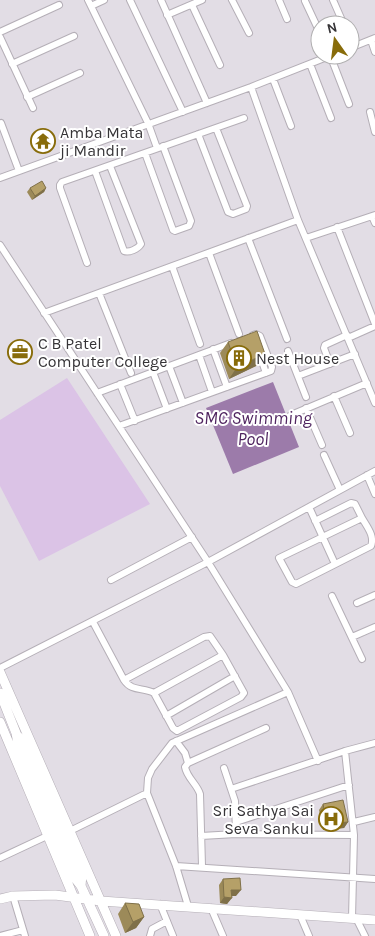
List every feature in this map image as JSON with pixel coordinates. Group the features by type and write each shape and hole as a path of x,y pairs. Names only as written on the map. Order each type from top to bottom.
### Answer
{"main road":[{"path":"0,672 116,936"},
{"path":"0,693 16,733 25,745 82,874 81,886 104,936"},
{"path":"0,722 90,936"},
{"path":"0,899 13,896 55,895 101,901 375,920"}],"street":[{"path":"104,0 90,3 160,147 191,221 188,226 173,230 145,153"},
{"path":"130,0 183,112"},
{"path":"161,0 207,103"},
{"path":"167,14 202,0"},
{"path":"232,0 249,32"},
{"path":"279,0 287,19"},
{"path":"305,0 312,15"},
{"path":"333,0 340,15"},
{"path":"192,4 220,65"},
{"path":"0,32 59,5"},
{"path":"12,64 74,36"},
{"path":"0,37 33,108"},
{"path":"360,44 373,39 375,52"},
{"path":"0,178 310,64"},
{"path":"310,65 331,118"},
{"path":"335,65 349,104"},
{"path":"27,97 80,73"},
{"path":"273,79 291,126"},
{"path":"251,87 298,220 375,403"},
{"path":"370,112 375,132"},
{"path":"87,263 60,185 62,182 244,118"},
{"path":"1,123 19,171"},
{"path":"198,134 228,212 233,214 246,209 247,206 216,128"},
{"path":"95,171 124,251 129,252 138,248 141,244 110,166"},
{"path":"306,238 374,216 375,223"},
{"path":"44,313 298,220"},
{"path":"330,364 325,345 375,325 337,227"},
{"path":"248,238 287,340"},
{"path":"0,245 208,562 288,692 318,761"},
{"path":"209,253 239,334"},
{"path":"172,266 200,344"},
{"path":"98,293 131,373"},
{"path":"98,393 252,335 260,336 272,367 271,371 119,426"},
{"path":"213,350 227,387"},
{"path":"288,351 306,397"},
{"path":"298,376 355,354"},
{"path":"199,355 212,392"},
{"path":"169,366 183,403"},
{"path":"153,372 167,409"},
{"path":"291,415 367,383"},
{"path":"120,384 135,420"},
{"path":"334,396 350,433"},
{"path":"306,408 322,445"},
{"path":"324,455 340,490"},
{"path":"0,668 208,562 375,471"},
{"path":"367,475 375,494"},
{"path":"315,521 351,503 356,504 374,540 371,546 296,584 292,582 279,558 362,518"},
{"path":"309,507 336,564"},
{"path":"112,580 192,537"},
{"path":"357,603 375,595"},
{"path":"332,596 362,659"},
{"path":"93,621 124,680 130,687 154,693 223,655"},
{"path":"352,637 375,627"},
{"path":"124,680 207,636 212,638 244,693 241,697 179,731 175,730 154,693"},
{"path":"166,716 235,676"},
{"path":"188,906 176,866 147,793 148,778 152,769 168,746 176,741 288,692"},
{"path":"202,866 200,794 185,767 188,763 266,728"},
{"path":"176,741 184,752 188,763"},
{"path":"231,789 344,751 375,743"},
{"path":"344,751 354,822 354,919 365,936"},
{"path":"224,768 236,805 236,834"},
{"path":"236,822 349,785"},
{"path":"70,832 147,793"},
{"path":"354,822 375,817"},
{"path":"201,836 236,834 354,835"},
{"path":"0,857 47,836"},
{"path":"176,866 202,866 375,879"},
{"path":"0,936 24,933 13,896"},
{"path":"160,904 173,936"},
{"path":"211,908 223,936"},
{"path":"300,915 309,936"},
{"path":"150,936 152,929 167,921"}],"shaded area":[{"path":"67,378 150,504 39,561 0,486 0,420"}],"water":[{"name":"SMC Swimming Pool","path":"273,382 299,447 233,474 206,408"}],"building":[{"path":"42,181 46,188 35,196 30,188"},
{"path":"257,331 265,354 237,367 228,342"},
{"path":"343,800 348,822 327,824 323,804"},
{"path":"240,878 241,890 231,890 232,898 224,897 223,879"},
{"path":"125,903 139,904 144,917 133,922"}],"place":[{"name":"Amba Mata ji Mandir","path":"43,141"},
{"name":"C B Patel Computer College","path":"20,352"},
{"name":"Nest House","path":"239,358"},
{"name":"Sri Sathya Sai Seva Sankul","path":"331,819"}]}
